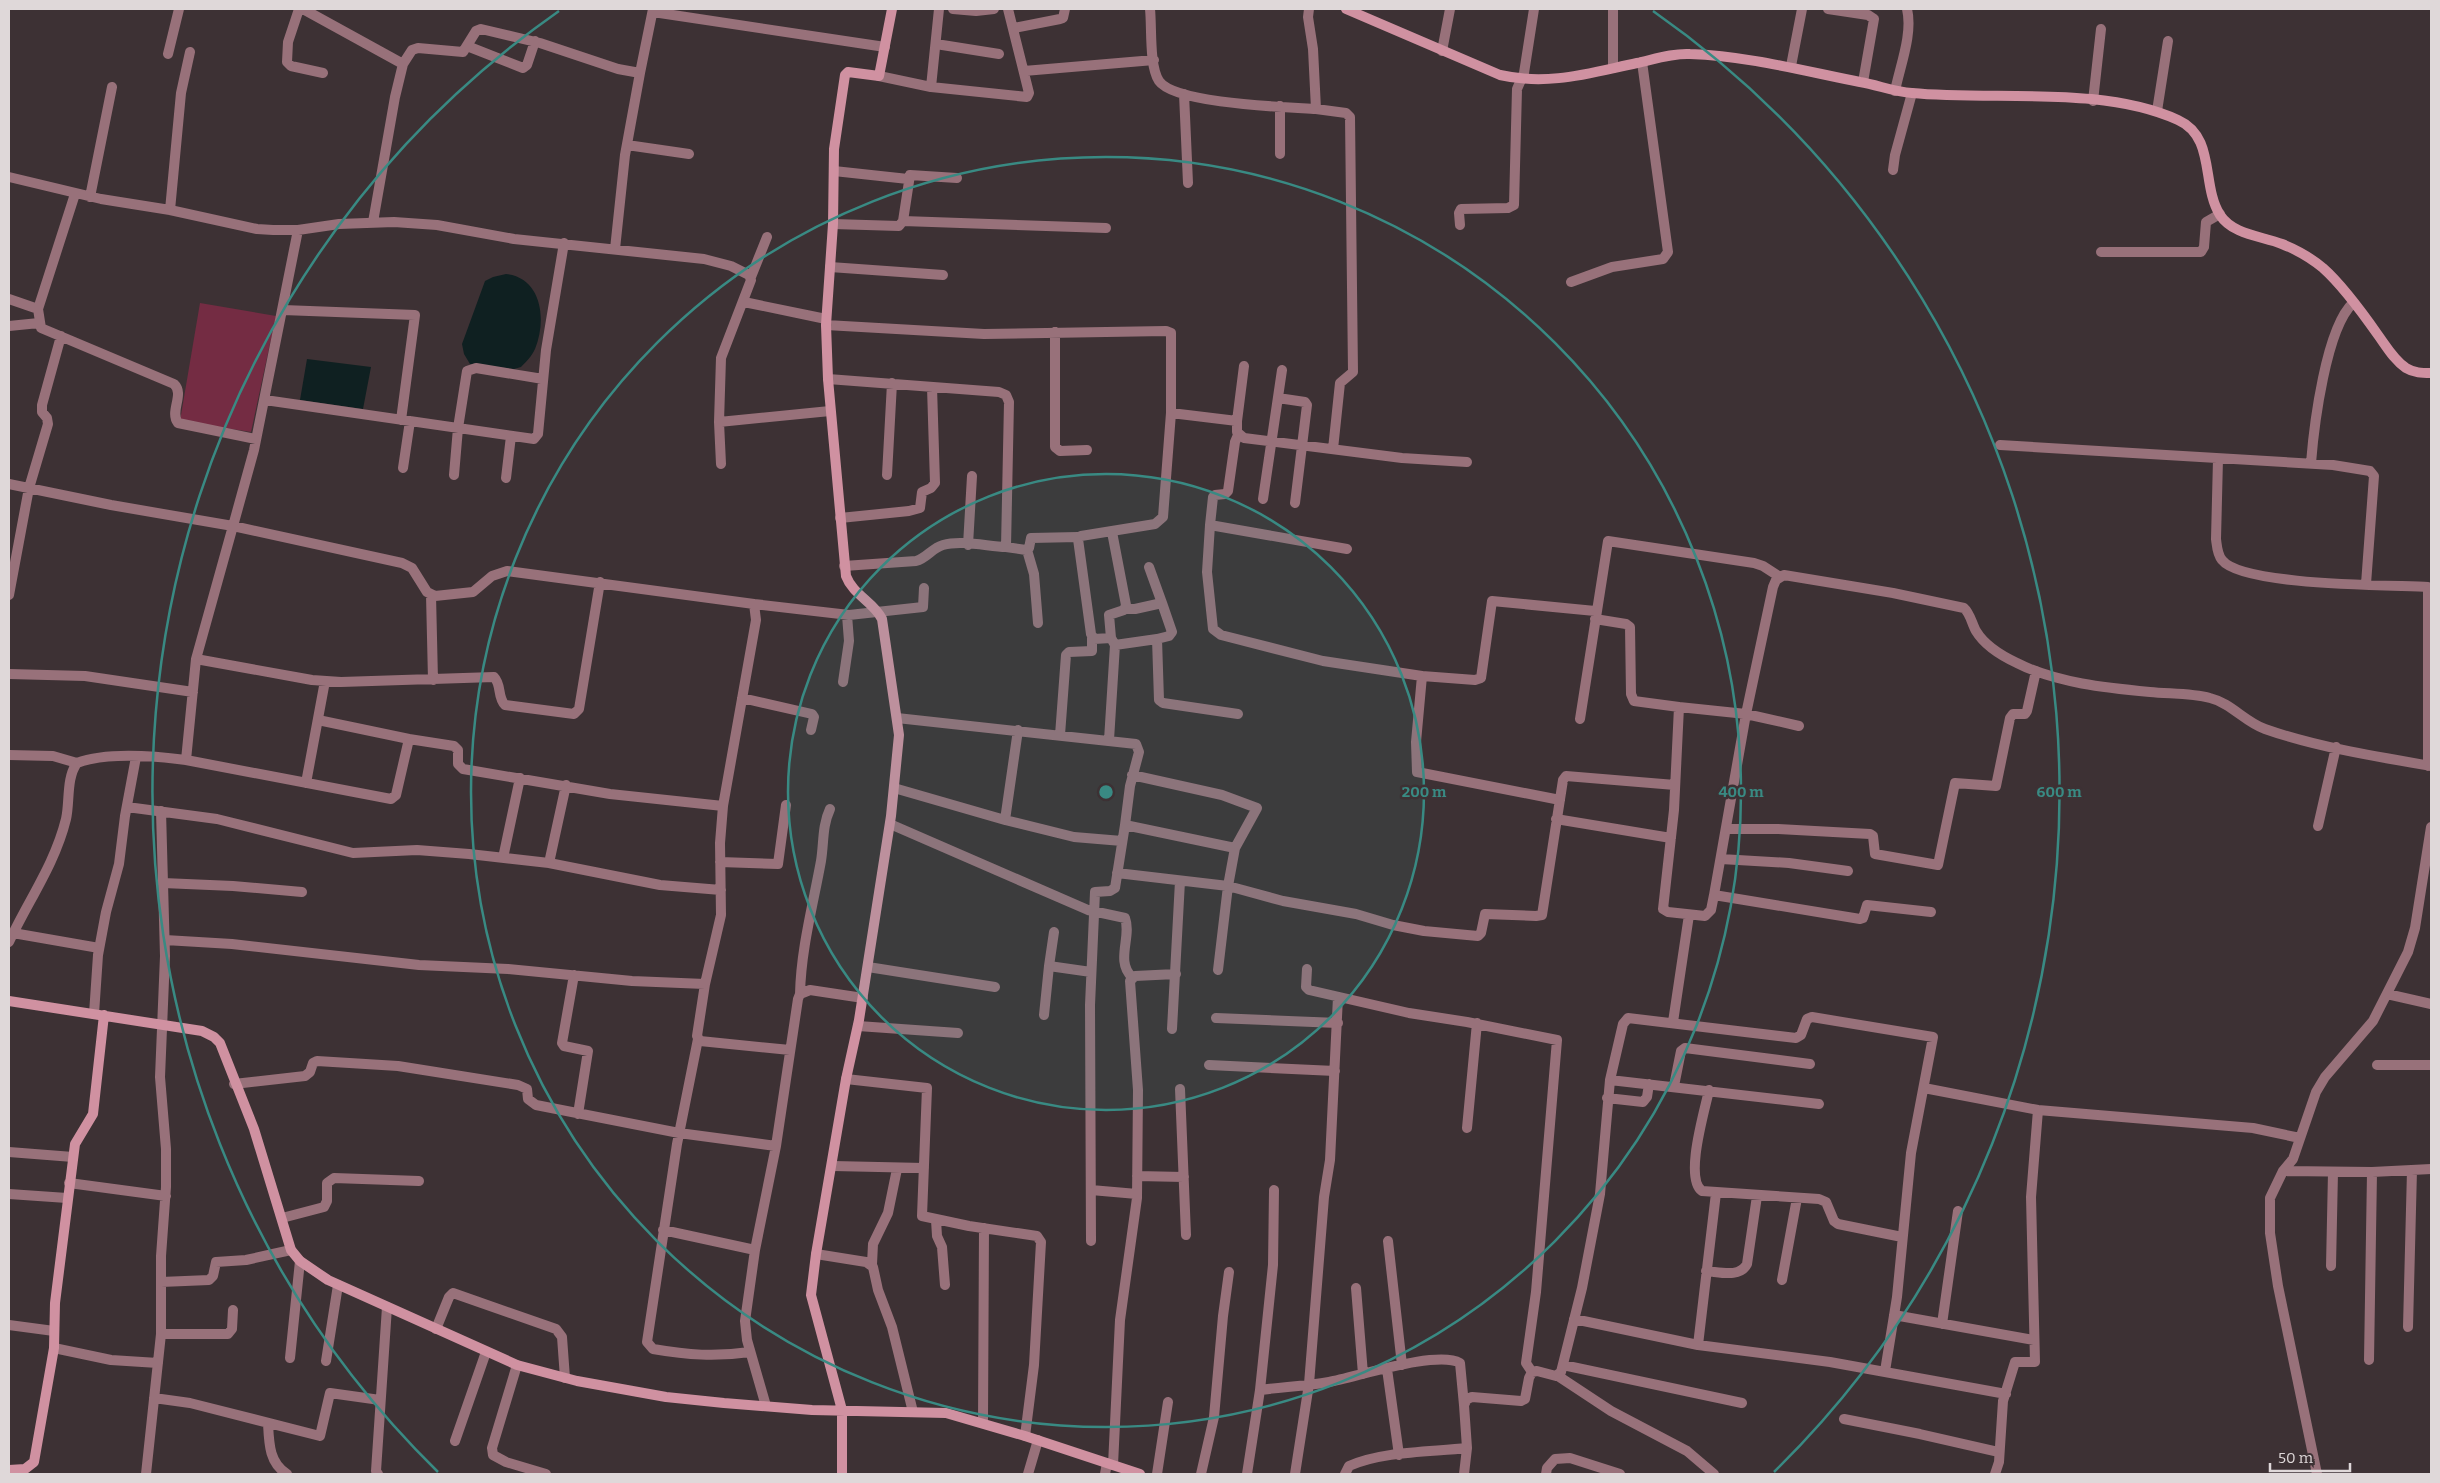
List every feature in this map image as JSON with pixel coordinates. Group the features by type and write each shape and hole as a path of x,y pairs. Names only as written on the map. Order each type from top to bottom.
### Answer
{"street":[{"path":"168,54 179,9"},
{"path":"323,73 291,66 287,62 288,42 301,9 404,64"},
{"path":"879,76 892,9"},
{"path":"931,87 939,9"},
{"path":"953,9 976,11 994,9"},
{"path":"842,1474 842,1410 811,1295 816,1254 833,1166 846,1079 858,1026 868,967 890,824 899,735 882,620 849,586 844,566 830,411 826,322 833,224 834,149 845,73 848,72 879,76 931,87 1027,97 1029,93 1008,9"},
{"path":"1014,28 1063,18 1065,9"},
{"path":"1150,9 1154,71 1165,87 1200,98 1316,109 1346,113 1350,117 1353,372 1340,383 1333,449"},
{"path":"1309,9 1308,17 1313,49 1316,109"},
{"path":"1346,9 1500,75 1520,80 1558,80 1689,54 1791,66 1895,91 2020,95 2093,101 2156,111 2182,122 2195,132 2202,146 2220,214 2228,224 2237,230 2283,244 2304,254 2325,269 2398,361 2417,373 2431,373"},
{"path":"1442,50 1450,9"},
{"path":"1460,225 1459,213 1461,209 1508,208 1514,205 1517,89 1524,73 1534,9"},
{"path":"1613,9 1613,68"},
{"path":"1791,66 1802,9"},
{"path":"1828,9 1868,15 1874,19 1863,82"},
{"path":"1895,91 1908,33 1909,17 1907,9"},
{"path":"615,249 627,145 653,11 885,47"},
{"path":"2093,101 2101,29"},
{"path":"373,222 395,97 404,64 412,50 418,48 460,53 467,46 476,31 481,30 535,41 618,69 640,73"},
{"path":"467,46 523,68 527,65 535,41"},
{"path":"2156,111 2168,41"},
{"path":"936,44 999,54"},
{"path":"170,210 181,92 190,52"},
{"path":"1024,71 1154,60"},
{"path":"1571,282 1612,267 1666,257 1668,252 1642,62"},
{"path":"90,197 112,87"},
{"path":"1894,170 1895,155 1912,93"},
{"path":"1184,94 1188,183"},
{"path":"1280,106 1280,154"},
{"path":"627,145 689,154"},
{"path":"834,172 908,179"},
{"path":"904,221 908,179 912,174 957,178"},
{"path":"9,177 90,197 170,210 257,229 298,230 373,222 437,225 514,238 704,259 731,266 751,277"},
{"path":"76,194 38,309 41,328 174,384 178,390 174,418 180,424 256,439"},
{"path":"2101,252 2201,252 2204,247 2206,222 2220,214"},
{"path":"833,224 898,226 904,221 1106,228"},
{"path":"186,760 196,659 253,453 298,230"},
{"path":"720,464 719,422 722,358 767,237"},
{"path":"264,400 530,440 537,437 543,379 564,243"},
{"path":"830,267 943,275"},
{"path":"9,299 38,309"},
{"path":"744,302 826,322 984,334 1169,331 1171,335 1171,413 1161,520 1155,524 1078,537 1031,538 1028,550 1034,574 1038,623"},
{"path":"2311,463 2317,411 2336,330 2345,311 2353,303"},
{"path":"283,310 415,315 405,421 403,468"},
{"path":"9,326 39,323"},
{"path":"1055,332 1055,447 1060,451 1087,450"},
{"path":"9,595 29,488 47,429 42,408 61,336"},
{"path":"1244,366 1237,421 1238,435 1235,442 1228,490 1225,494 1215,494 1213,497 1210,525 1207,572 1212,624 1216,633 1323,661 1422,676 1475,680 1481,678 1492,601 1595,615 1630,626 1631,694 1634,701 1746,714 1800,726"},
{"path":"454,475 465,376 471,368 543,379"},
{"path":"1263,499 1282,370"},
{"path":"828,379 999,392 1008,398 1006,547"},
{"path":"887,475 892,383"},
{"path":"840,518 909,511 920,508 922,505 922,492 931,488 935,483 932,387"},
{"path":"1278,398 1307,403 1295,504"},
{"path":"719,422 830,411"},
{"path":"1171,413 1237,421"},
{"path":"1238,435 1244,438 1402,458 1467,462"},
{"path":"506,478 510,436"},
{"path":"2000,446 2218,460 2311,463 2370,471 2374,476 2366,584"},
{"path":"1679,707 1671,838 1663,909 1668,912 1689,915 1706,916 1710,914 1727,829 1746,714 1772,587 1780,577 1792,575 1894,593 1964,608 1976,631 1990,647 2019,664 2036,671 2077,682 2209,698 2222,702 2252,724 2263,728 2336,747 2429,766 2428,587 2280,579 2252,575 2223,562 2217,551 2216,539 2218,460"},
{"path":"968,545 972,476"},
{"path":"9,484 233,526 402,563 418,575 431,595 433,680"},
{"path":"1210,525 1347,549"},
{"path":"1112,532 1125,609"},
{"path":"1060,735 1066,655 1069,652 1092,651 1092,638 1078,537"},
{"path":"1580,719 1595,615 1607,542 1609,540 1754,563 1764,566 1780,577"},
{"path":"844,566 916,561 942,545 1006,547 1028,550"},
{"path":"1092,638 1113,642 1157,639 1171,634 1172,629 1149,567"},
{"path":"431,595 473,592 492,576 507,571 848,615 923,607 924,588"},
{"path":"196,659 325,681 374,682 494,677 498,682 501,700 505,705 569,714 577,712 600,582"},
{"path":"1110,740 1113,642 1109,614 1125,609 1135,609 1162,603"},
{"path":"750,1352 709,1357 653,1349 649,1346 647,1336 679,1133 698,1039 705,984 721,916 720,862 723,806 756,620 754,604"},
{"path":"842,682 848,641 848,615"},
{"path":"1157,639 1160,702 1238,714"},
{"path":"1727,829 1778,829 1870,834 1873,836 1875,854 1938,865 1955,783 1996,786 2010,718 2013,714 2025,714 2027,711 2036,671"},
{"path":"9,674 86,676 193,692"},
{"path":"1422,676 1416,742 1417,772 1560,800"},
{"path":"306,782 325,681"},
{"path":"742,698 812,714 814,717 811,730"},
{"path":"897,718 1110,740 1132,743 1139,748 1132,775 1114,890 1096,892 1093,912 1091,972 1091,1241"},
{"path":"318,720 409,739 454,746 458,750 458,764 463,769 610,794 723,806"},
{"path":"1004,820 1018,730"},
{"path":"9,755 53,756 77,762 107,757 186,760 391,799 396,795 409,739"},
{"path":"2318,826 2336,747"},
{"path":"9,1470 25,1469 34,1462 54,1348 67,1198 73,1157 76,1140 93,1114 99,1014 99,948 106,912 120,864 127,807 136,757"},
{"path":"77,762 72,773 67,818 59,842 48,869 11,938 99,948"},
{"path":"1132,775 1222,795 1257,808 1235,848 1228,886 1218,970"},
{"path":"1117,873 1228,886 1283,902 1356,914 1393,925 1424,931 1478,936 1481,933 1485,914 1542,915 1563,780 1569,775 1675,785"},
{"path":"503,858 520,778"},
{"path":"550,863 566,785"},
{"path":"894,788 1074,838 1122,841"},
{"path":"720,862 778,864 786,805"},
{"path":"127,807 217,819 353,853 417,850 503,858 550,863 660,885 721,890"},
{"path":"766,1406 750,1352 745,1321 756,1250 776,1146 800,994 802,961 822,858 824,824 830,809"},
{"path":"146,1474 161,1334 161,1282 166,1196 166,1149 160,1077 165,940 161,811"},
{"path":"1556,819 1671,838"},
{"path":"890,824 1093,912 1125,918 1124,962 1126,970 1132,977"},
{"path":"1125,825 1235,848"},
{"path":"2317,1474 2302,1409 2270,1233 2270,1198 2283,1171 2293,1159 2316,1092 2325,1078 2373,1021 2408,952 2415,928 2431,827"},
{"path":"1721,859 1789,863 1848,871"},
{"path":"1172,1029 1180,881"},
{"path":"163,883 233,886 302,892"},
{"path":"1714,895 1860,919 1863,918 1866,905 1931,912"},
{"path":"1673,1022 1689,915"},
{"path":"1044,1015 1054,932"},
{"path":"165,940 232,944 419,965 508,969 705,984"},
{"path":"1049,966 1091,972"},
{"path":"868,967 995,987"},
{"path":"1307,969 1307,990 1410,1013 1554,1038 1558,1043 1536,1292 1526,1363 1532,1372 1558,1376 1611,1410 1687,1451 1714,1474"},
{"path":"1132,977 1176,974"},
{"path":"574,975 562,1043 564,1046 588,1051 578,1114"},
{"path":"1105,1474 1110,1464 1120,1320 1136,1218 1138,1090 1130,981 1132,977"},
{"path":"800,994 810,990 863,998"},
{"path":"2387,994 2431,1004"},
{"path":"1295,1474 1309,1384 1324,1197 1330,1160 1338,997"},
{"path":"9,1001 163,1024 202,1031 214,1037 220,1044 234,1084 254,1129 291,1250 300,1260 338,1285 517,1365 565,1378 666,1397 766,1406 946,1413 1038,1440 1140,1474"},
{"path":"1558,1376 1564,1365 1600,1194 1610,1080 1625,1020 1631,1018 1798,1038 1805,1022 1812,1017 1931,1036 1934,1040 1911,1153 1894,1316 1885,1371"},
{"path":"1216,1018 1338,1023"},
{"path":"1467,1128 1477,1024"},
{"path":"858,1026 958,1033"},
{"path":"698,1039 790,1050"},
{"path":"1674,1086 1682,1051 1685,1048 1810,1064"},
{"path":"234,1084 305,1076 310,1072 313,1063 317,1061 376,1063 518,1085 527,1090 528,1099 533,1104 578,1114 679,1133 776,1146"},
{"path":"1209,1065 1335,1071"},
{"path":"2377,1065 2431,1066"},
{"path":"846,1079 927,1088 921,1214 925,1218 1037,1236 1042,1247 1034,1366 1025,1436"},
{"path":"1610,1080 1820,1104"},
{"path":"1607,1098 1643,1102 1648,1097 1649,1084"},
{"path":"1924,1088 2038,1110 2253,1128 2300,1138"},
{"path":"1180,1089 1186,1235"},
{"path":"1709,1090 1695,1160 1694,1181 1697,1188 1702,1191 1716,1193 1819,1199 1826,1202 1834,1222 1838,1224 1902,1236"},
{"path":"1995,1474 2006,1394 2015,1362 2035,1362 2031,1197 2038,1110"},
{"path":"9,1152 73,1157"},
{"path":"833,1166 897,1169 924,1168"},
{"path":"897,1169 888,1213 873,1244 872,1264 892,1327 913,1412"},
{"path":"2283,1171 2372,1172 2431,1169"},
{"path":"2408,1327 2412,1170"},
{"path":"2331,1266 2333,1172"},
{"path":"2369,1360 2372,1172"},
{"path":"1137,1176 1184,1177"},
{"path":"282,1218 324,1207 327,1201 327,1183 334,1178 419,1181"},
{"path":"69,1183 166,1196"},
{"path":"1091,1190 1137,1194"},
{"path":"1247,1474 1260,1390 1273,1265 1274,1190"},
{"path":"1698,1345 1716,1193"},
{"path":"9,1194 67,1198"},
{"path":"1706,1271 1738,1273 1744,1270 1747,1264 1757,1196"},
{"path":"1782,1280 1797,1198"},
{"path":"1942,1324 1958,1211"},
{"path":"936,1220 936,1236 942,1247 944,1286"},
{"path":"982,1423 984,1228"},
{"path":"663,1230 756,1250"},
{"path":"1388,1241 1402,1365"},
{"path":"161,1282 209,1280 213,1276 216,1262 246,1260 291,1250"},
{"path":"816,1254 872,1264"},
{"path":"290,1358 300,1260"},
{"path":"1201,1474 1214,1417 1229,1272"},
{"path":"326,1361 338,1285"},
{"path":"1356,1288 1363,1374"},
{"path":"436,1329 450,1297 454,1293 556,1329 562,1337 565,1378"},
{"path":"378,1474 376,1471 387,1307"},
{"path":"161,1334 228,1334 232,1329 234,1310"},
{"path":"1894,1316 2034,1340"},
{"path":"1574,1319 1698,1345 1830,1362 2006,1394"},
{"path":"9,1325 54,1331"},
{"path":"54,1348 111,1360 158,1363"},
{"path":"455,1441 486,1352"},
{"path":"1260,1390 1309,1384 1402,1365 1452,1359 1460,1363 1467,1448 1464,1474"},
{"path":"517,1365 492,1448 493,1455 506,1462 546,1474"},
{"path":"1564,1365 1742,1403"},
{"path":"1387,1369 1398,1455"},
{"path":"1464,1405 1467,1399 1472,1397 1523,1401 1532,1372"},
{"path":"154,1398 190,1403 320,1436 330,1393 380,1400"},
{"path":"1157,1474 1168,1402"},
{"path":"1844,1419 1999,1452"},
{"path":"268,1423 269,1446 273,1459 279,1470 287,1474"},
{"path":"1028,1474 1038,1440"},
{"path":"1345,1474 1349,1466 1358,1462 1398,1455 1467,1448"},
{"path":"1546,1474 1550,1462 1555,1459 1570,1458 1620,1474"}],"shaded area":[{"path":"506,274 518,277 527,283 539,302 541,326 535,349 521,367 514,369 470,364 464,354 462,344 485,281"},
{"path":"200,303 276,316 251,432 180,421"},
{"path":"307,359 371,367 363,409 300,400"}]}
